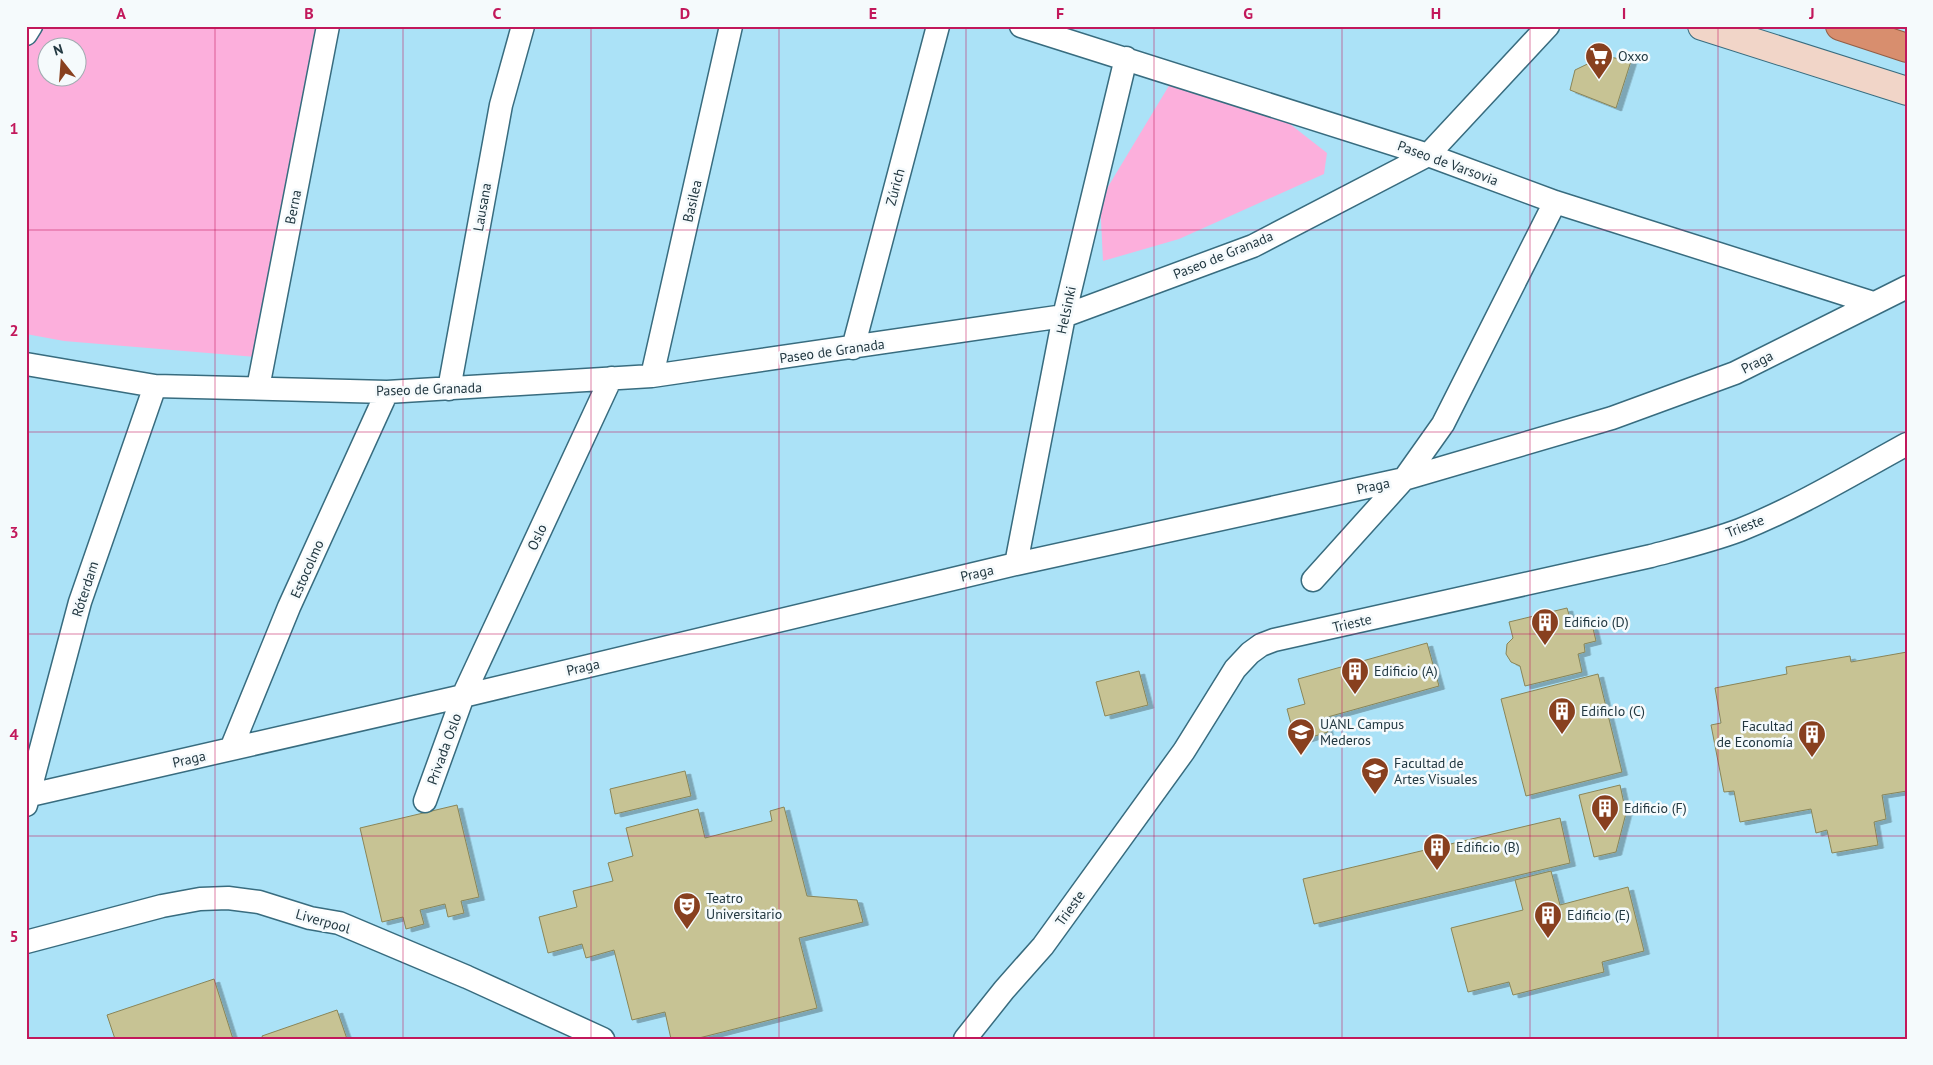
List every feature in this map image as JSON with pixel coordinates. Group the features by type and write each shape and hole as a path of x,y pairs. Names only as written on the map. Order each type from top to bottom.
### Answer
{"highway":[{"path":"1840,26 1907,48"}],"main road":[{"path":"1702,26 1907,91"}],"street":[{"path":"26,34 31,26"},
{"name":"Berna","path":"258,388 328,26"},
{"name":"Lausana","path":"449,389 500,105 523,26"},
{"name":"Basilea","path":"652,376 731,26"},
{"name":"Zúrich","path":"853,348 938,26"},
{"name":"Paseo de Varsovia","path":"1021,26 1428,154 1555,202 1874,303"},
{"name":"Paseo de Granada","path":"26,364 155,386 387,392 652,376 1064,316 1253,246 1428,154 1548,26"},
{"name":"Helsinki","path":"1016,564 1064,316 1126,58"},
{"path":"1313,580 1404,479 1443,424 1555,202"},
{"name":"Praga","path":"27,799 1016,564 1404,479 1612,418 1735,373 1907,287"},
{"name":"Oslo","path":"463,696 611,378"},
{"name":"Róterdam","path":"27,799 80,602 155,386"},
{"name":"Estocolmo","path":"231,749 289,607 387,392"},
{"name":"Trieste","path":"965,1039 1004,990 1043,946 1172,767 1235,669 1250,653 1261,645 1274,640 1642,558 1702,542 1739,530 1784,511 1907,444"},
{"name":"Privada Oslo","path":"425,801 463,696"},
{"name":"Liverpool","path":"26,942 162,906 228,898 259,902 310,918 340,923 603,1039"}],"shaded area":[{"path":"40,26 316,26 256,357 64,341 26,334 26,51"},
{"path":"1170,84 1281,117 1327,153 1324,174 1179,239 1103,261 1100,200"}],"building":[{"name":"Oxxo","path":"1604,56 1631,61 1616,108 1570,90 1575,70"},
{"name":"Edificio (D)","path":"1567,608 1572,625 1591,620 1596,641 1584,644 1585,652 1578,654 1582,672 1525,686 1520,666 1511,662 1506,654 1507,644 1513,638 1509,622"},
{"name":"Edificio (A)","path":"1427,643 1439,686 1324,718 1328,732 1296,742 1287,709 1305,704 1298,679"},
{"name":"Facultad de Economía","path":"1907,652 1907,791 1882,795 1886,819 1874,822 1878,845 1832,853 1827,830 1816,833 1811,809 1740,822 1734,791 1724,792 1711,725 1721,723 1715,688 1787,674 1786,667 1850,656 1851,662"},
{"path":"1139,671 1148,705 1105,716 1096,682"},
{"name":"EdificIo (C)","path":"1598,674 1622,772 1526,796 1501,699"},
{"path":"685,771 691,796 615,814 610,789"},
{"name":"Edificio (F)","path":"1620,785 1626,813 1616,852 1594,857 1579,795"},
{"path":"457,805 479,897 461,901 464,913 448,917 445,904 420,910 424,924 406,929 403,917 382,922 360,828"},
{"name":"Teatro Universitario","path":"784,807 807,896 857,900 863,922 799,938 817,1008 695,1039 671,1039 665,1012 632,1020 614,950 586,958 582,944 548,953 539,917 577,907 573,891 613,881 608,863 633,856 626,828 698,809 705,838 772,821 770,811"},
{"name":"Edificio (B)","path":"1560,818 1570,863 1314,924 1303,879"},
{"name":"Edificio (E)","path":"1551,871 1560,905 1628,887 1644,951 1602,962 1604,972 1513,995 1509,982 1468,992 1451,928 1523,910 1515,880"},
{"path":"214,979 233,1039 115,1039 107,1015"},
{"path":"337,1010 347,1039 263,1039 262,1036"}],"place":[{"name":"Oxxo","path":"1599,80"},
{"name":"Edificio (D)","path":"1545,646"},
{"name":"Edificio (A)","path":"1355,695"},
{"name":"EdificIo (C)","path":"1562,735"},
{"name":"UANL Campus Mederos","path":"1301,756"},
{"name":"Facultad de Economía","path":"1812,758"},
{"name":"Facultad de Artes Visuales","path":"1375,795"},
{"name":"Edificio (F)","path":"1605,832"},
{"name":"Edificio (B)","path":"1437,871"},
{"name":"Teatro Universitario","path":"687,930"},
{"name":"Edificio (E)","path":"1548,939"}]}
